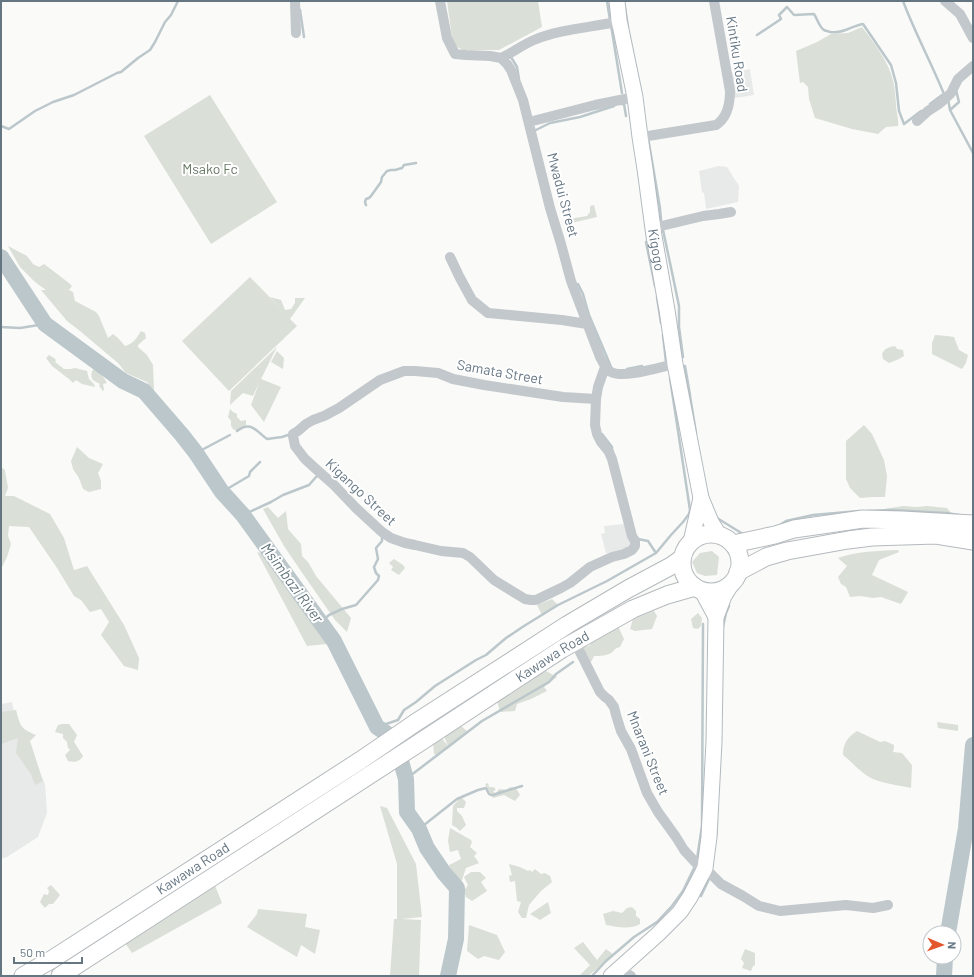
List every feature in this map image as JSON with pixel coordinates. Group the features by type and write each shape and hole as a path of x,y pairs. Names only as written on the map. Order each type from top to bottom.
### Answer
{"main road":[{"name":"Kigogo","path":"617,1 619,20 635,97 653,228 675,364 701,498"},
{"path":"620,974 680,912 690,897 705,868 709,837 713,749 716,617 724,596 740,565 737,550 726,540 711,522 701,498"},
{"path":"691,542 701,498"},
{"path":"716,617 698,589 687,580 683,569 682,558 685,549 691,542 700,536 709,534 726,540 775,535 794,530 863,519 973,524"},
{"path":"698,589 710,592 726,588 735,577 766,557 787,550 872,537 936,535 973,541"},
{"name":"Kawawa Road","path":"23,976 51,960 361,760 414,723 567,625 628,589 671,566 682,558"},
{"name":"Kawawa Road","path":"62,976 556,653 633,609 667,595 698,589"}],"street":[{"path":"295,1 296,33"},
{"path":"440,1 447,38 455,54 501,58 510,54 522,45 549,34 611,23 619,20"},
{"name":"Kintiku Road","path":"640,137 716,125 726,113 730,101 730,91 714,1"},
{"path":"945,1 960,14 973,38"},
{"name":"Mwadui Street","path":"501,58 511,70 523,100 550,208 571,281 605,367"},
{"path":"917,122 928,111 940,104 947,97 958,79 973,66"},
{"path":"529,122 595,105 635,97"},
{"path":"653,228 703,216 731,212"},
{"path":"450,257 472,300 488,313 562,320 587,324"},
{"path":"605,367 609,372 621,375 675,364"},
{"name":"Kigango Street","path":"294,440 296,446 305,459 382,532 391,538 405,543 441,551 463,553 470,557 494,580 525,599 536,600 570,583 590,567 612,557 624,554 632,550 635,546 635,541 632,536 612,459 597,434 595,425 598,387 605,367"},
{"name":"Samata Street","path":"294,440 293,434 306,424 339,408 380,380 400,372 415,371 438,373 453,379 484,385 563,397 596,399"},
{"name":"Mnarani Street","path":"575,642 600,692 614,707 621,731 631,750 647,793 684,850 696,863 705,868 721,884 759,906 777,910 846,905 873,908 888,905"}],"shaded area":[{"path":"750,69 754,95 735,98 730,73"},
{"path":"719,166 727,167 739,186 738,202 706,209 699,171"},
{"path":"624,524 632,547 617,552 606,553 601,534 605,533 604,526"},
{"path":"12,702 16,722 45,784 47,813 38,837 7,857 1,859 1,704"}],"green space":[{"path":"447,1 538,1 542,27 499,50 463,50 453,45"},
{"path":"862,27 887,64 894,87 898,126 886,127 878,134 852,129 815,118 809,99 808,87 803,82 800,83 796,51 831,34 848,33"},
{"name":"Msako Fc","path":"210,95 277,202 211,244 144,136"},
{"path":"594,205 597,217 571,223 569,219 587,216 590,212 590,206"},
{"path":"8,246 27,256 33,264 39,267 44,264 69,283 72,286 69,290 73,292 75,301 96,312 108,338 113,334 125,346 130,344 141,331 145,333 146,338 138,345 138,347 147,355 153,365 154,391 147,382 126,373 118,363 67,321 41,290 46,290 35,282 20,267"},
{"path":"250,277 283,311 270,297 281,300 285,310 291,309 295,303 295,298 305,298 290,319 297,326 229,391 182,341"},
{"path":"935,335 954,337 959,350 968,355 966,363 962,369 932,354 932,343"},
{"path":"895,346 897,349 903,350 904,356 889,363 883,359 882,354 887,348"},
{"path":"277,347 261,379 281,387 264,422 251,405 259,383 253,396 243,393 230,405 231,391"},
{"path":"277,351 284,358 283,369 271,362"},
{"path":"49,355 54,358 56,360 55,362 64,369 75,368 87,371 89,379 95,387 82,384 76,380 73,383 52,366 46,358"},
{"path":"94,369 100,372 107,383 103,384 103,391 99,386 100,384 92,378 91,374"},
{"path":"230,409 237,414 237,417 241,421 246,420 246,425 238,430 234,430 228,417"},
{"path":"864,425 872,434 884,460 887,476 885,497 860,498 850,488 846,479 846,441"},
{"path":"77,447 89,458 103,464 98,473 101,481 101,489 89,492 83,489 79,478 73,469 71,461"},
{"path":"1,467 5,470 8,488 5,496 14,496 50,514 64,538 74,570 87,566 124,625 139,658 138,670 124,666 101,635 109,622 101,609 90,612 81,600 74,596 29,527 9,526 8,536 11,544 1,569"},
{"path":"903,506 947,508 952,514 948,519 884,515 884,509"},
{"path":"268,507 278,518 286,511 288,529 301,544 302,556 308,562 316,576 351,618 347,632 335,620 284,546 263,509"},
{"path":"898,550 899,552 879,560 872,575 908,592 901,604 881,597 850,597 846,587 841,584 838,577 847,566 838,558 875,551"},
{"path":"712,551 719,557 717,575 705,576 697,573 692,562 700,553"},
{"path":"257,552 270,557 318,608 327,644 307,646"},
{"path":"394,559 405,568 399,575 391,570 393,567 389,563"},
{"path":"552,599 558,605 542,615 537,605"},
{"path":"654,611 657,616 652,629 635,631 630,629 633,619"},
{"path":"698,613 702,618 701,626 698,629 693,628 691,619"},
{"path":"617,624 624,639 620,647 607,655 594,656 591,662 578,659 576,653 578,647 589,646 593,640"},
{"path":"546,671 557,677 544,687 547,691 517,704 515,711 500,712 496,696 528,677 539,675"},
{"path":"16,710 24,729 36,735 30,741 43,781 35,785 31,774 16,753 18,738 1,744 1,712"},
{"path":"937,722 958,725 958,731 938,728"},
{"path":"69,724 77,735 74,742 83,756 78,761 68,761 65,755 70,750 67,742 63,738 63,734 55,732 58,725"},
{"path":"459,724 468,732 449,748 437,755 434,754 433,742 440,736 448,746 443,734"},
{"path":"857,731 880,742 885,741 894,745 893,752 902,753 912,765 911,788 873,779 861,771 843,755 844,747 847,741"},
{"path":"488,783 489,787 496,789 493,792 496,793 499,789 507,790 510,787 516,788 520,795 515,801 504,795 493,798 485,784"},
{"path":"461,797 466,802 464,808 457,808 457,811 462,816 466,825 460,831 452,825 453,806"},
{"path":"380,806 387,808 416,864 422,917 402,919 421,920 419,976 390,976 394,919 397,919 397,864"},
{"path":"450,828 471,840 472,842 470,847 477,853 474,856 479,863 466,868 459,889 449,865 461,859 458,850 450,852 448,841"},
{"path":"509,864 528,871 530,870 532,872 535,869 541,874 545,873 550,876 552,882 541,891 529,905 526,918 522,918 518,912 521,902 517,901 515,881 510,882 509,876 512,875"},
{"path":"471,872 480,872 486,878 481,882 487,891 472,901 466,897 464,891 468,885 464,877"},
{"path":"212,878 222,903 132,953 123,940"},
{"path":"51,885 60,895 53,904 49,904 45,908 40,902 44,894 48,895 49,891 47,888"},
{"path":"548,902 551,913 540,920 530,914"},
{"path":"632,907 636,911 636,916 640,919 640,924 632,927 606,925 603,914 613,911 622,913 627,908"},
{"path":"258,909 307,914 305,927 320,930 315,954 301,945 297,957 247,927 257,914"},
{"path":"469,925 497,935 505,952 499,960 484,956 478,959 467,951"},
{"path":"583,942 597,960 606,949 614,955 588,976 579,976 590,965 574,948"},
{"path":"745,949 755,953 755,965 751,971 742,968 744,963 741,959"}],"waterway":[{"path":"1,126 9,129 35,111 53,102 74,95 121,72 150,50 178,1"},
{"path":"607,1 610,20"},
{"path":"903,1 945,95"},
{"path":"757,35 781,19 779,15 787,7 794,15 814,14 822,29 830,32 839,32 863,24 891,65 896,83 899,111 904,124 921,111"},
{"path":"625,8 628,27"},
{"path":"300,10 304,37"},
{"path":"611,25 622,93"},
{"path":"511,57 517,67 519,79"},
{"path":"950,110 959,102 956,90"},
{"path":"930,104 942,95"},
{"path":"948,99 950,110 973,153"},
{"path":"621,104 624,104 626,116"},
{"path":"534,131 550,123 580,117 614,106"},
{"path":"648,138 661,220"},
{"path":"366,205 366,199 371,196 387,171 402,168 404,165 416,163"},
{"path":"663,230 679,306 679,327 683,357"},
{"path":"646,242 655,286"},
{"name":"Msimbazi River","path":"1,257 45,324 123,381 144,391 196,453 222,492 243,515 334,641 377,727 386,733 401,761 406,779 407,812 419,829 427,848 444,873 457,888 456,939 448,976"},
{"path":"578,284 583,294 589,315 611,367"},
{"path":"657,297 661,323"},
{"path":"1,327 20,328 45,324"},
{"path":"663,335 666,362"},
{"path":"627,369 642,366"},
{"path":"685,366 690,395"},
{"path":"377,727 398,720 404,710 435,686 486,655 506,638 524,626 558,605 607,581 656,553 683,522 690,510 670,378"},
{"path":"690,396 696,433"},
{"path":"237,431 246,426 250,427 267,439 291,434"},
{"path":"602,434 612,447 612,450"},
{"path":"196,453 230,435"},
{"path":"222,492 249,476 250,472 260,462"},
{"path":"243,515 283,495 309,485 319,475"},
{"path":"868,511 891,510 959,515"},
{"path":"780,525 786,521 813,515 859,511"},
{"path":"717,518 743,534"},
{"path":"637,537 638,539 648,541 656,553"},
{"path":"321,622 329,615 356,605 378,580 379,576 374,567 378,559 376,548 382,541 382,538"},
{"path":"723,627 729,606"},
{"path":"697,859 702,826 703,624"},
{"path":"406,779 482,721 549,682 556,674 573,662"},
{"path":"949,925 966,828 973,745"},
{"path":"419,829 457,799 478,790 486,788 489,794 493,795 522,786"},
{"path":"716,837 717,822"},
{"path":"592,976 606,961 634,937 657,922 672,906 683,891 695,866"},
{"path":"701,896 710,877"},
{"path":"944,976 945,965"}]}
